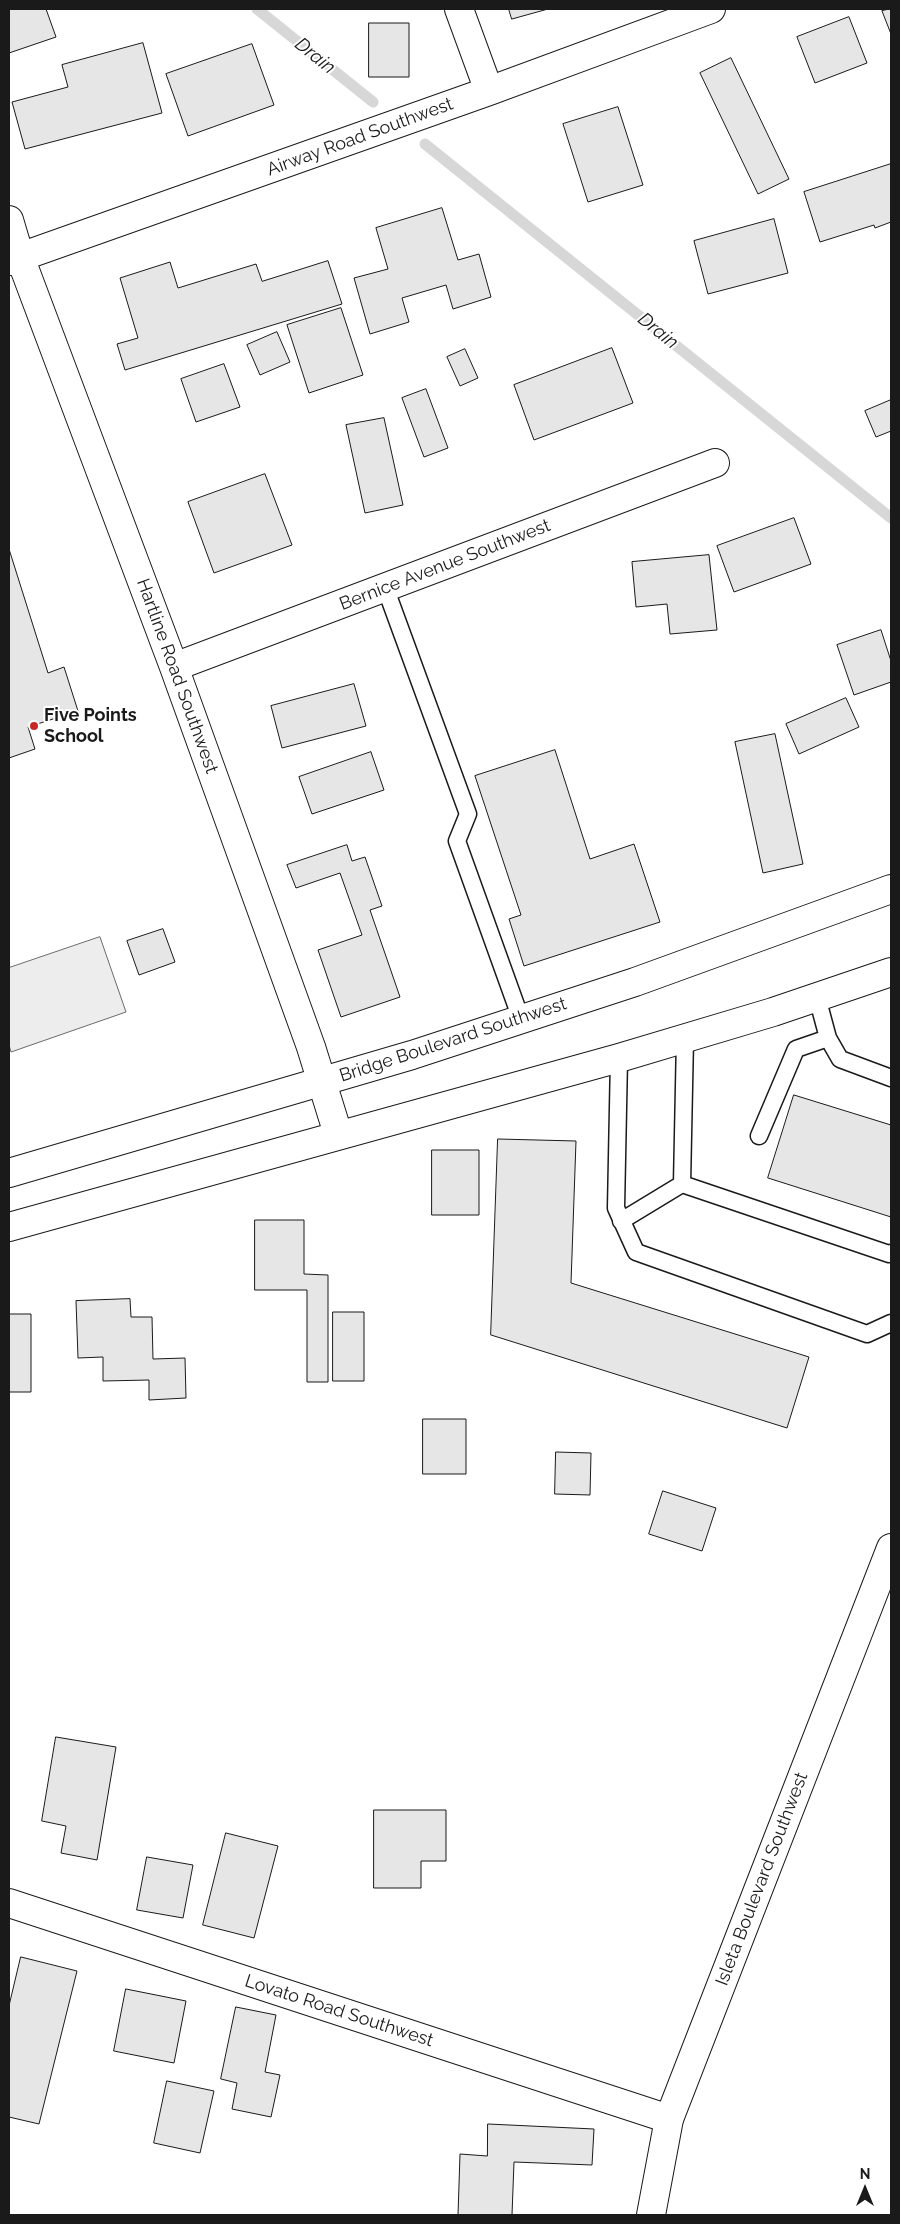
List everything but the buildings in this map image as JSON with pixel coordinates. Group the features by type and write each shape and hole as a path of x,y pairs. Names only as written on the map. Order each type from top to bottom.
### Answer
{"street":[{"path":"459,9 490,91"},
{"name":"Airway Road Southwest","path":"14,259 490,91 711,9"},
{"name":"Hartline Road Southwest","path":"9,220 14,259 174,667 322,1082 338,1134"},
{"name":"Bernice Avenue Southwest","path":"174,667 715,464"},
{"name":"Bridge Boulevard Southwest","path":"9,1173 322,1082 521,1019 634,982 891,889"},
{"path":"9,1227 338,1134 619,1058 817,997 891,972"},
{"name":"Isleta Boulevard Southwest","path":"651,2215 669,2119 891,1548"},
{"name":"Lovato Road Southwest","path":"9,1903 669,2119"}],"lane":[{"path":"385,587 468,814 457,841 521,1019"},
{"path":"817,997 828,1038 840,1059 891,1078"},
{"path":"682,1184 686,1038"},
{"path":"759,1136 796,1049 828,1038"},
{"path":"619,1058 616,1208 636,1252 867,1334 891,1323"},
{"path":"621,1221 682,1184 891,1253"}],"shaded area":[{"path":"100,937 126,1012 11,1052 9,1045 9,968"}],"waterway":[{"name":"Drain","path":"257,9 373,102"},
{"name":"Drain","path":"425,144 891,518"}],"place":[{"name":"Five Points School","path":"34,726"}]}
